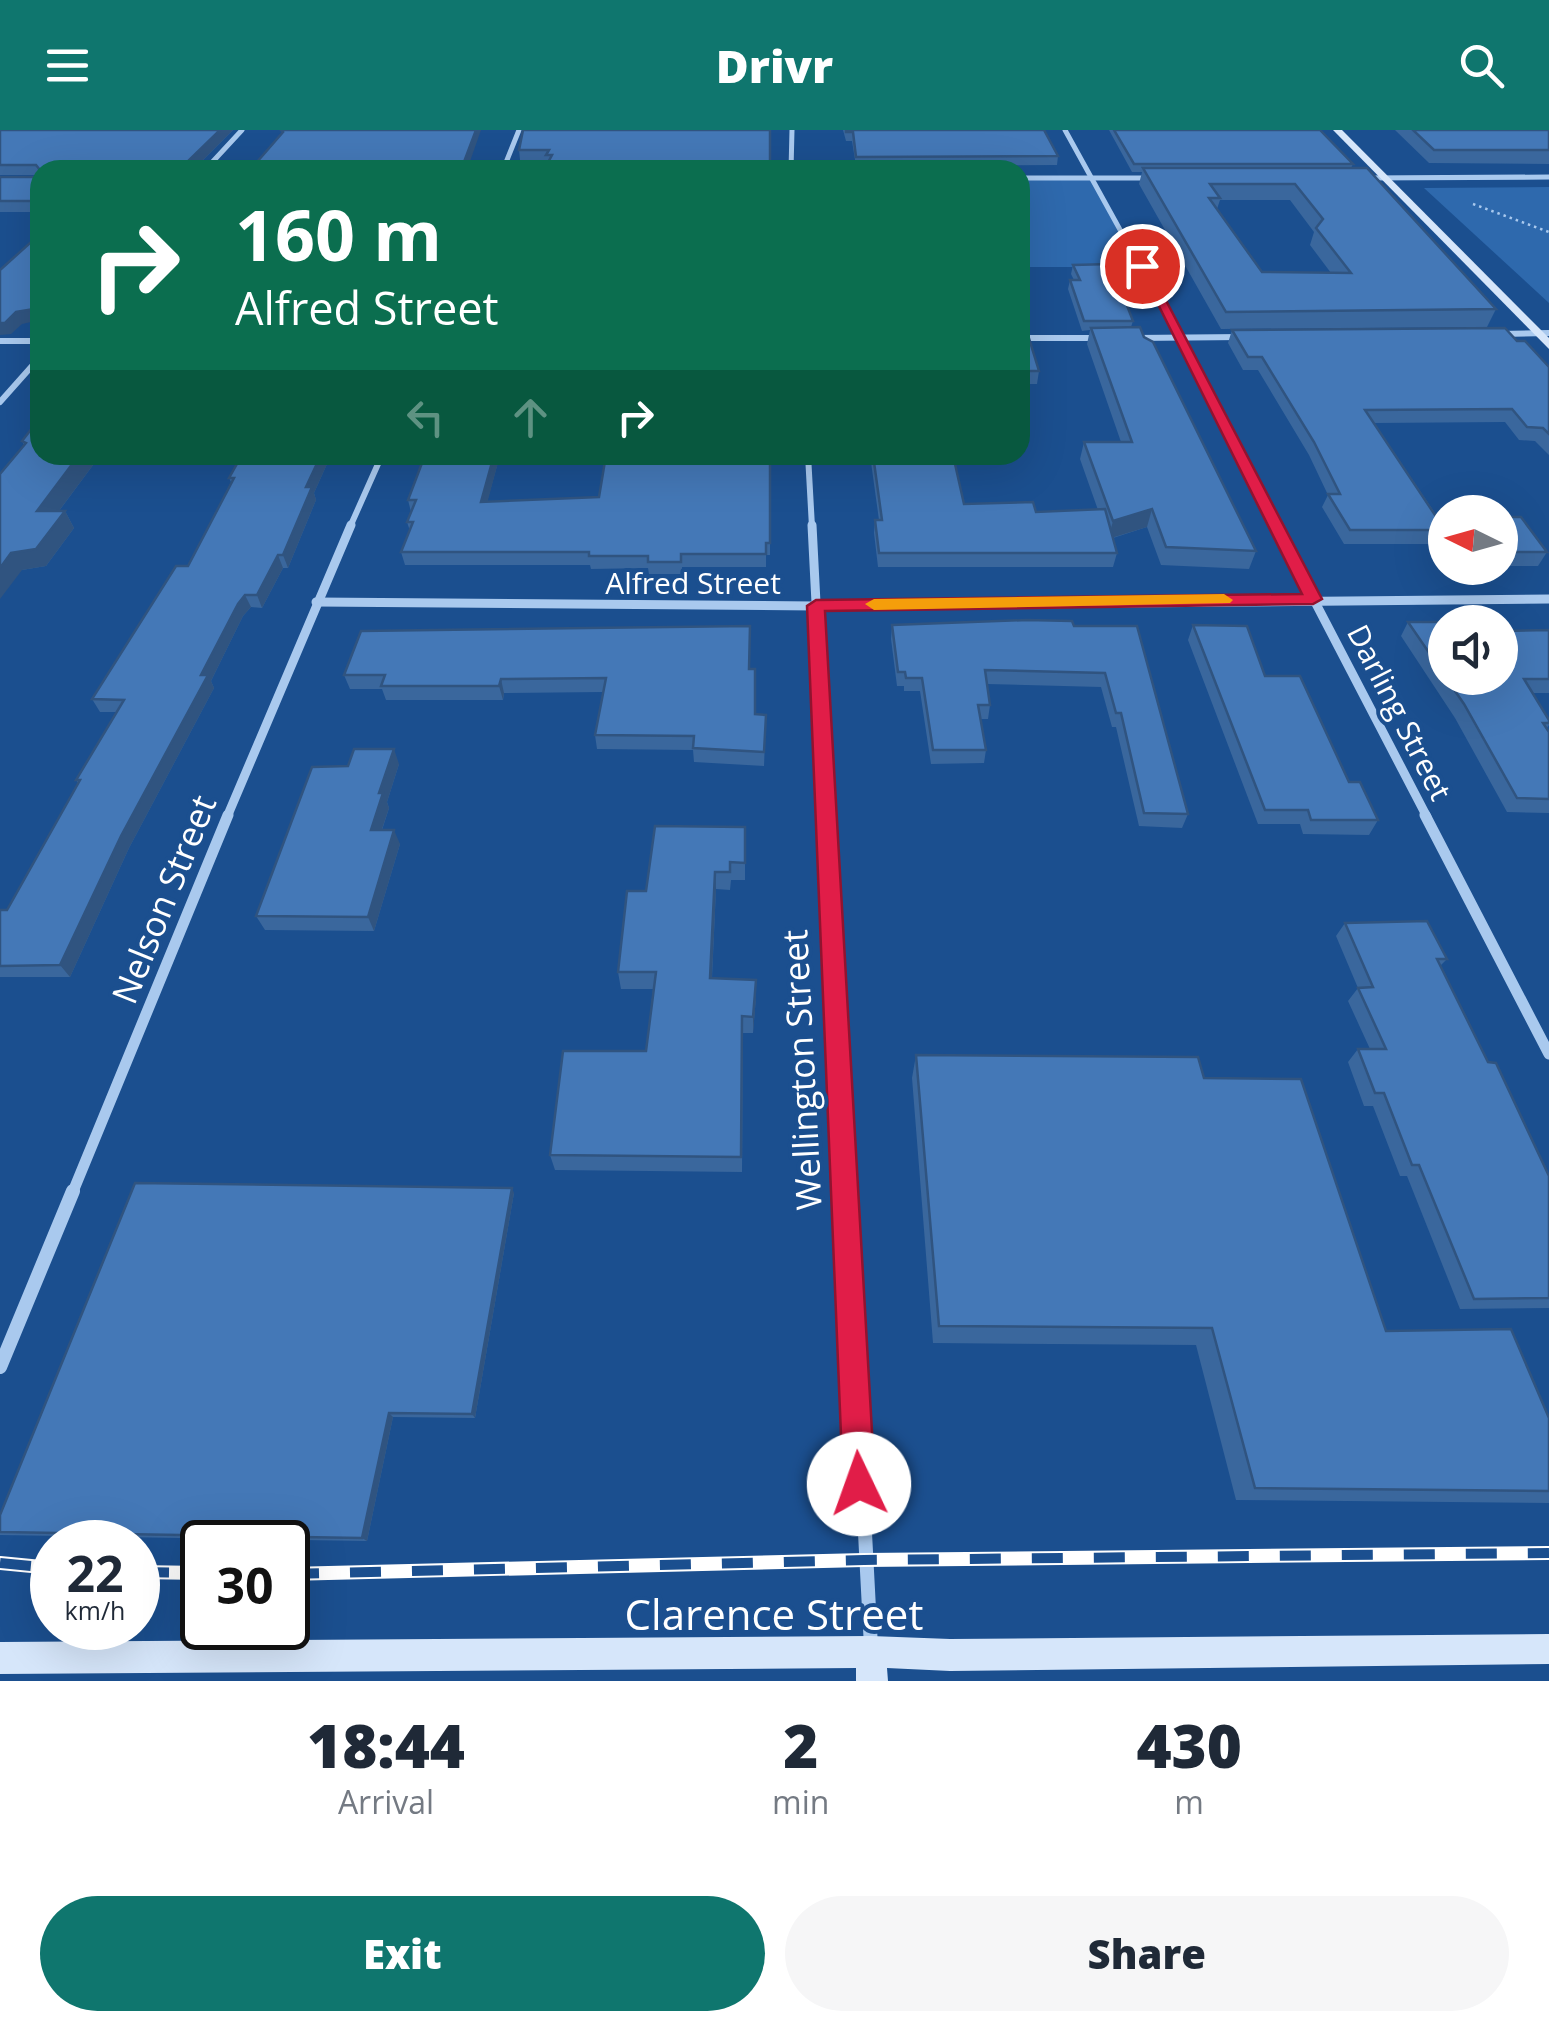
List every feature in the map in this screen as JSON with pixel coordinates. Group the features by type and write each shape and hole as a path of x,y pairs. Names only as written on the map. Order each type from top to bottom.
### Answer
{"main road":[{"path":"1337,130 1544,333 1549,344"},
{"name":"Clarence Street","path":"0,1658 872,1666 950,1656 1549,1649"}],"street":[{"path":"214,160 242,130"},
{"path":"507,160 519,130"},
{"path":"791,160 792,130"},
{"name":"Darling Street","path":"1065,130 1142,266 1549,1054"},
{"path":"1358,178 1549,177"},
{"path":"1030,178 1164,178"},
{"path":"1499,334 1544,333"},
{"path":"1030,338 1252,337"},
{"path":"0,341 30,341"},
{"path":"0,402 30,368"},
{"name":"Nelson Street","path":"0,1367 316,602 378,465"},
{"name":"Wellington Street","path":"809,465 872,1666"},
{"name":"Alfred Street","path":"316,602 816,606 1549,599"}],"shaded area":[{"path":"1030,178 1091,178 1142,267 1030,267"},
{"path":"1549,187 1549,303 1424,188"}],"building":[{"path":"0,130 220,130 189,160 30,160 30,165 0,165"},
{"path":"476,130 465,160 259,160 283,132"},
{"path":"523,130 770,130 770,160 549,160 552,155 546,155 549,150 519,150"},
{"path":"846,130 1044,130 1058,156 856,157 853,132"},
{"path":"1114,130 1320,130 1353,164 1134,164"},
{"path":"1413,130 1549,130 1549,150 1434,150"},
{"path":"1143,168 1367,168 1496,309 1226,312","holes":["1210,184 1295,184 1323,219 1316,228 1351,273 1262,272 1209,198 1220,198"]},
{"path":"0,177 30,177 30,201 0,201"},
{"path":"30,243 30,310 16,312 5,323 0,323 0,270"},
{"path":"1111,264 1133,321 1084,321 1070,280 1080,280 1073,265"},
{"path":"1140,327 1144,337 1153,342 1256,551 1166,547 1152,509 1113,521 1084,442 1132,442 1091,328"},
{"path":"1505,328 1517,341 1525,341 1549,367 1549,434 1543,428 1527,427 1512,409 1365,410 1428,504 1428,530 1350,530 1328,494 1340,494 1314,442 1262,357 1248,357 1232,330"},
{"path":"1030,342 1039,371 1030,371"},
{"path":"30,431 30,465 72,465 37,511 65,511 36,549 11,553 0,568 0,474 26,443 22,441"},
{"path":"236,465 316,465 306,487 312,487 283,555 278,555 257,595 245,595 238,604 201,675 208,675 121,836 60,965 0,966 0,910 7,910 124,700 92,699 176,566 188,566 234,478 229,478"},
{"path":"421,465 491,465 481,502 599,497 604,465 770,465 770,543 766,543 766,554 681,554 681,562 648,562 648,556 589,556 589,552 401,552 413,522 407,522 416,500 408,500"},
{"path":"874,465 955,465 964,504 1033,502 1036,512 1105,509 1117,553 879,553 875,520 882,520"},
{"path":"1518,517 1521,517 1547,552 1518,552"},
{"path":"1072,621 1074,626 1137,626 1188,814 1144,813 1121,713 1116,713 1105,673 985,670 990,705 978,705 986,750 933,750 922,678 906,678 905,672 898,672 892,625"},
{"path":"1408,622 1428,622 1428,651"},
{"path":"1193,625 1247,626 1265,676 1300,676 1349,782 1360,782 1378,820 1311,820 1308,810 1265,810"},
{"path":"750,626 749,669 755,669 755,714 766,715 764,752 693,748 694,736 595,735 606,678 501,679 499,686 381,686 385,675 344,675 361,631"},
{"path":"1549,630 1549,679 1524,679 1549,720 1543,723 1549,732 1549,799 1517,798 1458,695 1518,695 1518,631"},
{"path":"354,749 394,749 371,830 394,830 368,917 256,916 312,767 348,766"},
{"path":"655,826 745,827 745,863 730,862 730,872 715,872 710,978 756,980 753,1017 742,1016 741,1157 550,1155 563,1051 646,1051 656,972 618,972 627,891 646,891"},
{"path":"1427,921 1447,959 1437,959 1488,1062 1496,1063 1549,1176 1549,1298 1474,1299 1419,1165 1412,1165 1384,1093 1375,1093 1358,1049 1386,1049 1358,988 1373,987 1345,923"},
{"path":"916,1055 1198,1057 1204,1078 1301,1079 1386,1331 1511,1329 1549,1418 1549,1491 1255,1488 1212,1328 939,1326"},
{"path":"135,1183 512,1188 472,1414 389,1413 362,1538 310,1537 310,1520 180,1520 180,1535 160,1535 160,1520 30,1520 30,1532 0,1532 0,1515"}],"railway":[{"path":"310,1573 864,1560 1549,1553"},
{"path":"0,1563 30,1566"},
{"path":"160,1572 180,1573"}],"slow traffic":[{"path":"874,604 1224,600"}],"route":[{"path":"859,1484 816,606 1313,599 1142,266"}]}
